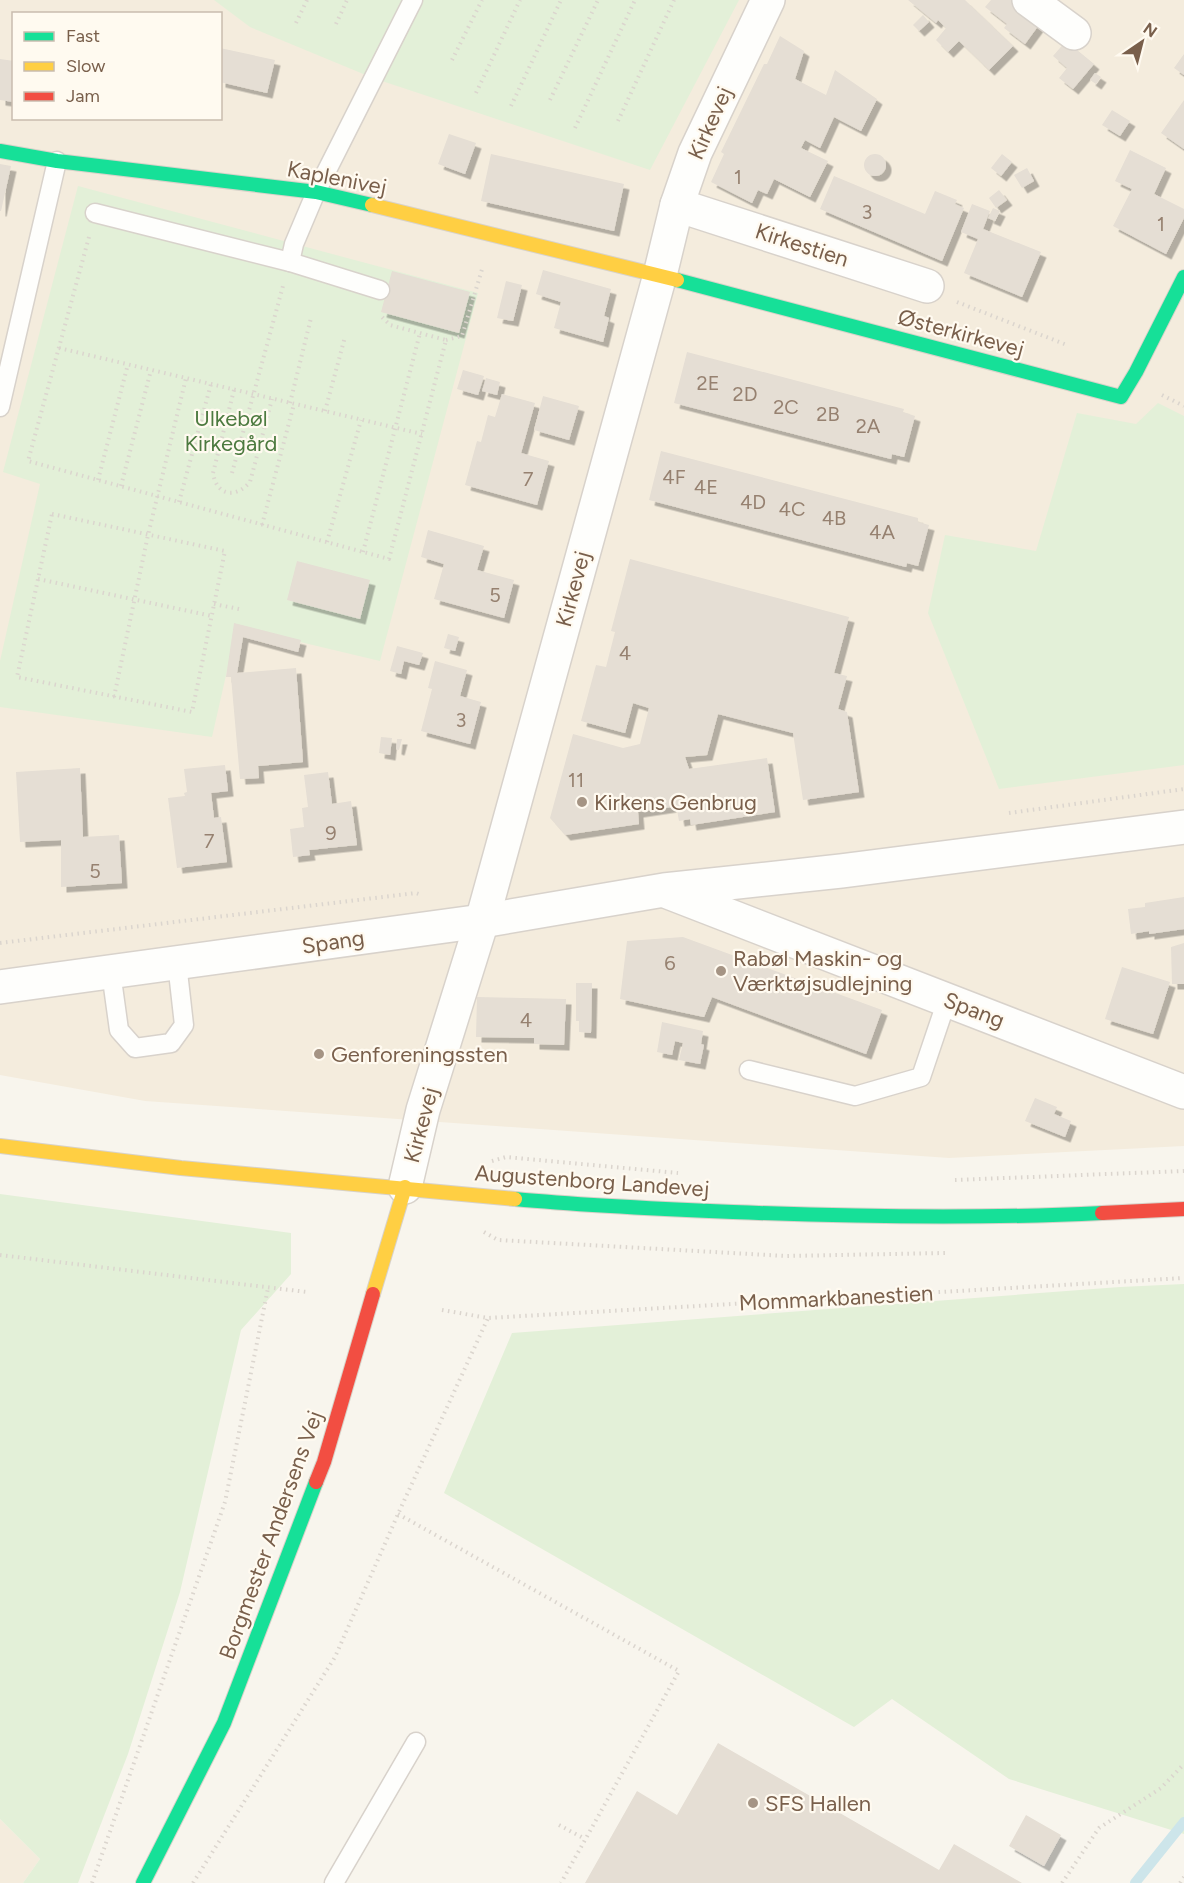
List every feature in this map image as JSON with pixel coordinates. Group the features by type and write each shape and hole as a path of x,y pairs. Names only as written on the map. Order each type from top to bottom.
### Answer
{"street":[{"name":"Kirkevej","path":"405,1187 423,1110 482,921 660,275 677,205 695,153 768,0"},
{"path":"1029,0 1074,33"},
{"name":"Kaplenivej","path":"0,151 57,161 316,192 660,275"},
{"name":"Kirkestien","path":"677,205 927,286"},
{"name":"Østerkirkevej","path":"660,275 1121,397 1184,277"},
{"name":"Spang","path":"0,987 482,921 664,890 841,871 1184,827"},
{"name":"Spang","path":"664,890 1184,1092"},
{"name":"Augustenborg Landevej","path":"0,1146 181,1168 592,1206 810,1215 1013,1217 1184,1209"},
{"name":"Borgmester Andersens Vej","path":"142,1883 224,1723 320,1473 405,1187"}],"lane":[{"path":"290,262 294,244 316,192 412,0"},
{"path":"0,407 57,161"},
{"path":"95,213 290,262 380,290"},
{"path":"111,972 119,1029 135,1048 171,1043 184,1025 177,963"},
{"path":"749,1070 855,1096 921,1077 947,1000"},
{"path":"334,1883 416,1742"}],"path":[{"path":"296,23 307,0"},
{"path":"336,24 347,0"},
{"path":"452,60 482,0"},
{"path":"476,93 520,0"},
{"path":"511,106 561,0"},
{"path":"550,100 598,0"},
{"path":"575,128 635,0"},
{"path":"618,122 674,0"},
{"path":"95,213 28,461 389,559 446,340"},
{"path":"380,290 375,310 390,325 446,340 462,336 492,234"},
{"path":"232,473 290,262"},
{"path":"262,525 311,318"},
{"path":"363,552 420,333"},
{"path":"325,411 345,338"},
{"path":"59,348 422,434"},
{"path":"98,480 129,364"},
{"path":"121,486 151,370"},
{"path":"114,697 148,535 186,378"},
{"path":"179,502 211,384"},
{"path":"234,390 213,473 215,483 223,491 233,493 243,490 250,482 272,399"},
{"path":"327,542 361,420"},
{"path":"52,514 225,551 192,712 16,677 38,579 52,514"},
{"path":"38,579 212,616"},
{"path":"214,604 240,609"},
{"path":"1005,813 1184,789"},
{"path":"0,943 416,893 427,898"},
{"path":"483,1164 506,1157 682,1173"},
{"path":"953,1180 1184,1171"},
{"path":"0,1256 307,1292"},
{"name":"Mommarkbanestien","path":"442,1310 488,1318 1184,1278"},
{"path":"92,1883 225,1502 268,1288"},
{"path":"193,1883 335,1657 488,1318"},
{"path":"398,1514 680,1671 561,1883"},
{"path":"1062,1883 1099,1828 1161,1788 1184,1764"},
{"path":"559,1825 585,1839"},
{"path":"1179,1883 1184,1877"}],"shaded area":[{"path":"0,0 1184,0 1184,1146 949,1158 145,1101 0,1075"},
{"path":"0,1819 40,1859 23,1883 0,1883"}],"green space":[{"path":"214,0 739,0 650,170 373,78 250,27"},
{"name":"Ulkebøl Kirkegård","path":"78,186 478,293 380,661 237,627 212,737 0,707 0,661 40,484 3,472"},
{"path":"1158,403 1184,416 1184,765 999,789 928,613 945,535 1036,551 1077,413 1136,424"},
{"path":"0,1194 291,1233 291,1274 241,1330 180,1592 128,1754 78,1883 23,1883 40,1859 0,1819"},
{"path":"1184,1284 1184,1834 1009,1779 892,1699 854,1727 444,1493 512,1333"}],"building":[{"path":"908,0 965,0 1013,46 989,70 959,41 948,52 936,40 946,28 938,20 936,23"},
{"path":"991,0 1020,0 1044,18 1025,44 1004,28 1007,24 985,7"},
{"path":"923,15 929,22 919,31 913,25"},
{"path":"780,36 804,51 795,79 826,95 835,70 877,99 861,131 834,117 820,148 805,140 801,148 828,161 810,197 774,179 767,194 758,190 752,203 711,182 724,154 721,152"},
{"path":"1066,41 1094,64 1073,89 1059,78 1067,68 1053,56"},
{"path":"222,48 275,60 267,93 222,82"},
{"path":"1184,54 1184,75 1174,68"},
{"path":"0,59 12,61 12,102 0,100"},
{"path":"1095,73 1101,77 1096,84 1090,80"},
{"path":"1184,100 1184,149 1161,133"},
{"path":"1112,110 1130,121 1120,136 1102,125"},
{"path":"449,134 476,143 465,174 438,164"},
{"path":"1130,150 1166,168 1154,194 1184,209 1184,218 1166,254 1113,226 1132,189 1115,181"},
{"path":"491,154 624,184 614,231 481,201"},
{"path":"875,154 883,157 886,165 883,173 875,176 867,173 864,165 867,157"},
{"path":"1002,154 1012,162 1001,176 991,168"},
{"path":"0,164 11,166 1,211 0,211"},
{"path":"1027,168 1034,181 1022,188 1014,175"},
{"path":"834,176 925,214 935,191 957,200 955,204 964,208 942,261 820,209"},
{"path":"999,190 1007,200 996,208 989,198"},
{"path":"972,204 990,211 983,229 1041,252 1022,297 964,273 978,239 961,232"},
{"path":"993,208 1000,211 995,221 988,218"},
{"path":"543,270 611,289 604,316 609,318 603,342 554,328 561,302 536,294"},
{"path":"392,271 470,292 459,333 381,312"},
{"path":"506,281 522,285 513,321 497,318"},
{"path":"687,352 904,409 903,412 915,416 904,457 892,454 891,459 674,403"},
{"path":"463,370 484,376 478,395 457,389"},
{"path":"486,378 500,382 497,395 482,391"},
{"path":"502,394 535,403 521,453 549,461 537,505 465,485 477,441 481,442 488,415 495,417"},
{"path":"543,396 579,406 569,440 534,430"},
{"path":"661,451 918,518 918,522 929,525 918,566 907,563 906,567 649,500"},
{"path":"428,530 484,546 477,570 514,580 504,618 434,599 444,564 421,557"},
{"path":"630,559 849,617 834,673 847,676 838,709 847,712 859,792 803,800 793,733 718,714 707,755 685,757 689,769 767,758 775,812 691,825 690,819 679,821 676,804 671,807 638,812 639,824 565,835 550,818 573,734 623,748 640,744 649,708 633,703 625,733 581,721 596,665 606,667 615,632 611,631"},
{"path":"297,561 370,580 360,619 287,600"},
{"path":"234,623 301,640 298,652 243,637 237,673 296,668 303,762 258,766 259,778 240,779 231,677 226,677"},
{"path":"448,634 459,637 455,651 444,648"},
{"path":"397,646 423,653 419,665 404,661 401,674 390,671"},
{"path":"435,661 467,670 460,696 481,702 470,744 421,731 432,689 428,688"},
{"path":"381,737 392,738 390,755 379,753"},
{"path":"397,739 402,739 399,750 396,749"},
{"path":"225,765 228,791 211,793 214,818 221,817 227,862 177,868 168,798 185,796 184,793 187,792 184,769"},
{"path":"80,768 83,837 119,835 122,883 61,887 61,840 20,842 16,772"},
{"path":"328,772 332,804 351,801 357,845 309,850 310,855 293,857 290,829 304,827 302,808 308,807 304,775"},
{"path":"1184,897 1184,929 1131,934 1128,909 1145,907 1145,903"},
{"path":"683,937 882,1010 866,1054 712,997 704,1017 620,999 627,941"},
{"path":"1184,943 1184,984 1172,984 1171,947"},
{"path":"1122,967 1170,982 1153,1034 1105,1019"},
{"path":"576,983 592,983 591,1033 579,1032 579,1021 576,1021"},
{"path":"477,997 566,999 564,1045 534,1044 534,1038 476,1037"},
{"path":"662,1022 703,1031 701,1044 704,1045 700,1064 679,1060 683,1043 675,1041 672,1055 657,1052"},
{"path":"1035,1098 1057,1107 1054,1114 1071,1121 1065,1137 1025,1121"},
{"name":"SFS Hallen","path":"718,1743 939,1870 954,1844 1022,1883 585,1883 637,1791 677,1815"},
{"path":"1026,1815 1061,1835 1044,1866 1009,1846"}],"waterway":[{"path":"1135,1883 1184,1822"}],"traffic: fast":[{"path":"0,151 57,161 316,192 372,205"},
{"path":"677,280 1121,397 1184,277"},
{"path":"515,1199 570,1204 825,1215 964,1217 1102,1213"},
{"path":"143,1883 224,1723 316,1482"}],"traffic: slow":[{"path":"372,205 677,280"},
{"path":"0,1146 181,1168 515,1199"},
{"path":"373,1294 405,1187"}],"traffic: jam":[{"path":"1102,1213 1184,1209"},
{"path":"316,1482 324,1462 373,1294"}],"place":[{"name":"Kirkens Genbrug","path":"582,802"},
{"name":"Rabøl Maskin- og Værktøjsudlejning","path":"721,971"},
{"name":"Genforeningssten","path":"319,1054"},
{"name":"SFS Hallen","path":"753,1803"}]}
